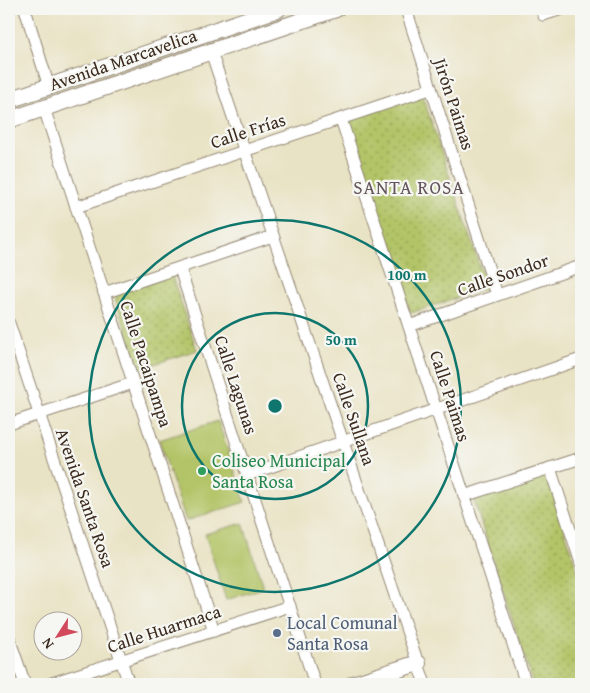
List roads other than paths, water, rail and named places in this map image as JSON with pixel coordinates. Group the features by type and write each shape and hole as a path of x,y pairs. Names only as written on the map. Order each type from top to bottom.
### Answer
{"street":[{"path":"25,9 49,87"},
{"name":"Avenida Marcavelica","path":"9,100 254,13 278,9"},
{"name":"Avenida Marcavelica","path":"9,120 336,9"},
{"name":"Jirón Paimas","path":"406,9 497,296"},
{"path":"543,15 562,9"},
{"path":"254,13 263,34"},
{"name":"Calle Sullana","path":"211,52 425,684"},
{"name":"Calle Frías","path":"76,206 430,89"},
{"name":"Calle Pacaipampa","path":"44,108 214,631"},
{"name":"Calle Paimas","path":"341,119 526,684"},
{"path":"104,293 180,269 273,236"},
{"name":"Calle Sondor","path":"409,326 581,266"},
{"name":"Calle Lagunas","path":"180,269 316,684"},
{"name":"Avenida Santa Rosa","path":"9,323 129,684"},
{"path":"247,475 581,359"},
{"path":"9,424 133,383"},
{"path":"464,496 581,458"},
{"path":"550,468 581,563"},
{"name":"Calle Huarmaca","path":"49,684 290,606"},
{"path":"9,638 25,684"},
{"path":"354,684 418,663"}],"place":[{"name":"Coliseo Municipal Santa Rosa","path":"202,471"},
{"name":"Local Comunal Santa Rosa","path":"277,633"}],"district":[{"name":"SANTA ROSA","path":"409,187"}]}
